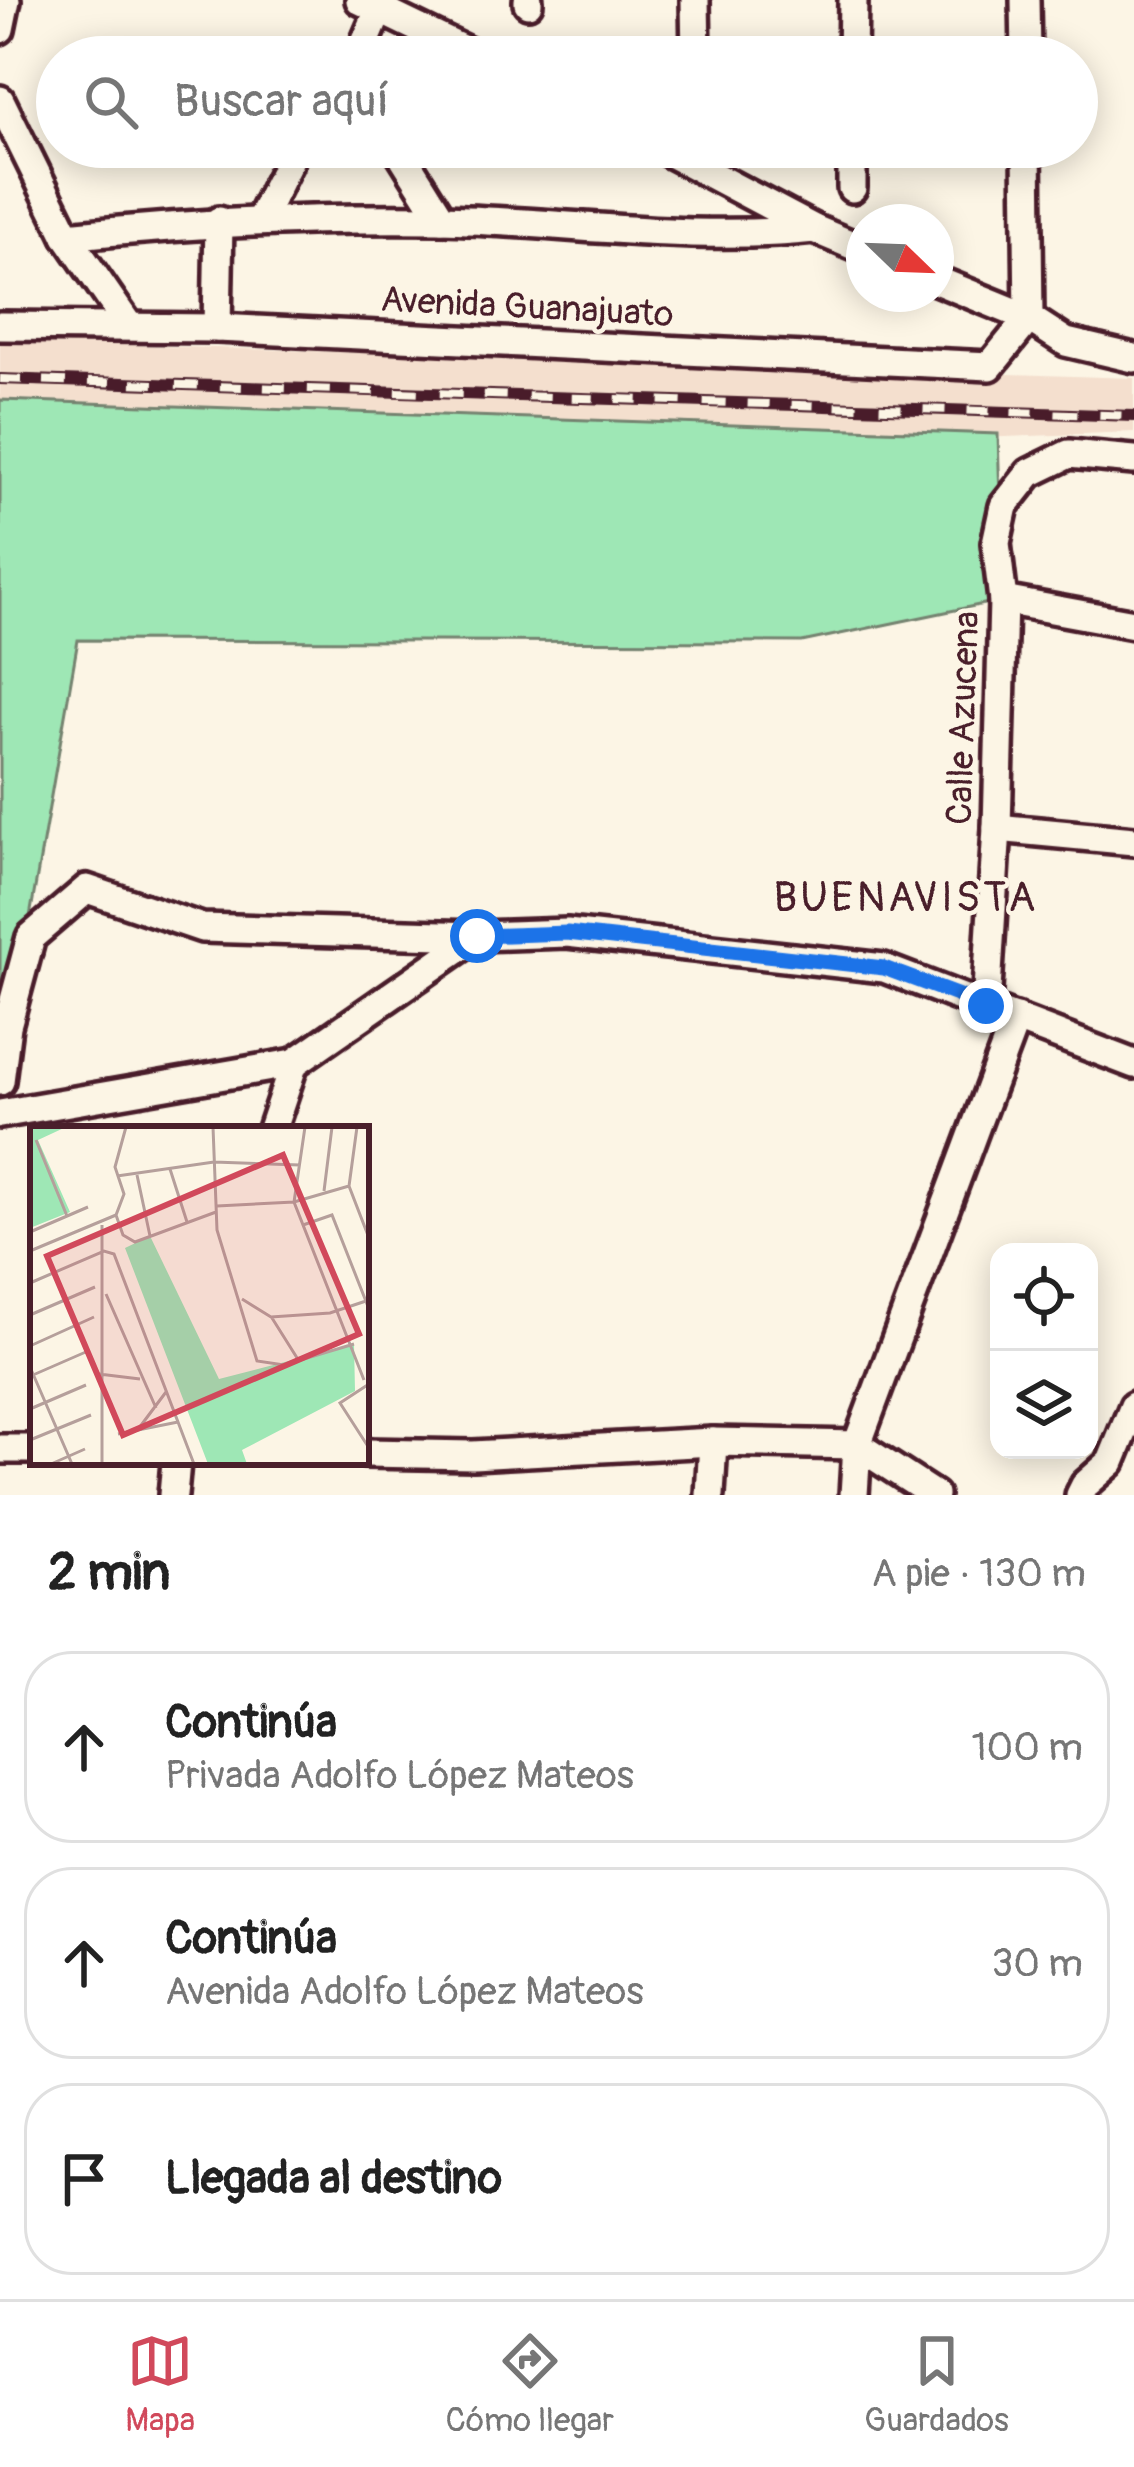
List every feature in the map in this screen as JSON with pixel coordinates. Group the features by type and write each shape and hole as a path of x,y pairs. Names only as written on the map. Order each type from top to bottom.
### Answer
{"street":[{"path":"0,29 6,0"},
{"path":"695,0 696,36"},
{"path":"852,36 853,0"},
{"path":"1025,0 1026,36"},
{"path":"363,36 369,5 434,36"},
{"path":"0,100 68,236 129,326"},
{"path":"260,220 281,168"},
{"path":"410,168 442,219"},
{"path":"699,168 846,242"},
{"path":"852,168 852,188"},
{"path":"1027,168 1029,318"},
{"path":"68,236 260,220 442,219 756,235 814,229"},
{"path":"218,328 219,221"},
{"path":"954,287 1029,318 1066,342 1134,358"},
{"name":"Avenida Guanajuato","path":"0,326 218,328 990,366 1029,318"},
{"name":"Calle Azucena","path":"986,1006 1004,600 995,543 1004,506 1030,473 1069,454 1134,460"},
{"path":"1004,600 1134,624"},
{"path":"997,828 1134,841"},
{"path":"0,1081 7,1026 31,937 87,889 202,928 477,936 567,933 884,968 1134,1064"},
{"path":"0,1114 294,1063 477,936"},
{"path":"854,1495 857,1445 1016,1018"},
{"path":"273,1126 294,1063"},
{"path":"1080,1495 1084,1485 1112,1462 1134,1406"},
{"path":"710,1495 713,1442"},
{"path":"369,1453 473,1454 713,1442 857,1445 934,1495"},
{"path":"173,1495 176,1465"}],"shaded area":[{"path":"0,341 1134,378 1134,432 898,441 0,414"}],"green space":[{"path":"0,400 998,434 1003,600 802,642 78,640 0,1090"}],"railway":[{"path":"0,379 1134,416"}],"district":[{"name":"BUENAVISTA","path":"906,898"}],"route":[{"path":"477,936 567,933 884,968 986,1006"}]}
